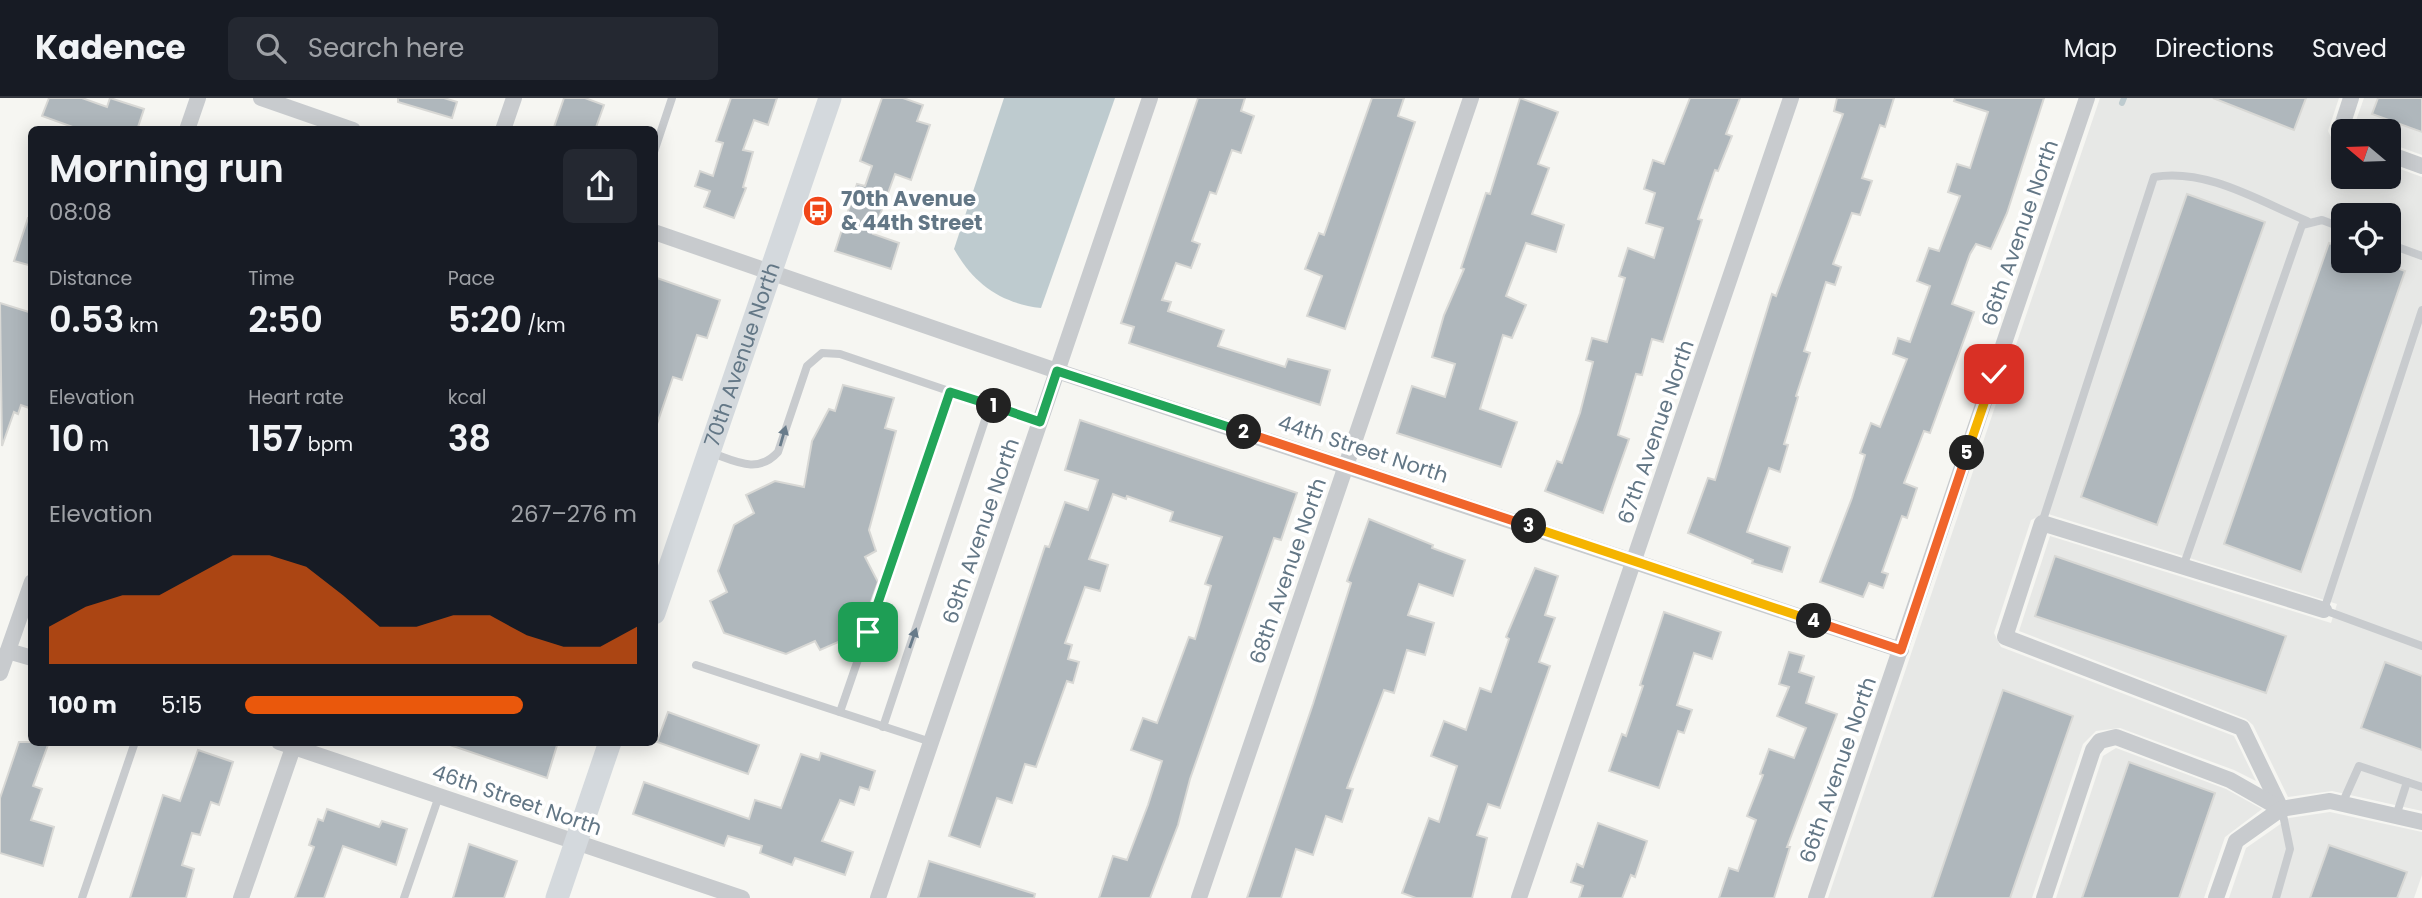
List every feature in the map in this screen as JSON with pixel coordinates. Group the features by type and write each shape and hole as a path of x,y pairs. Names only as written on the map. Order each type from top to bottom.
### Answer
{"street":[{"path":"188,126 198,98"},
{"path":"261,98 342,126"},
{"path":"504,126 514,98"},
{"name":"70th Avenue North","path":"658,601 830,98"},
{"name":"69th Avenue North","path":"878,898 1150,98"},
{"name":"68th Avenue North","path":"1199,898 1471,98"},
{"name":"67th Avenue North","path":"1519,898 1791,98"},
{"name":"66th Avenue North","path":"1816,898 2087,98"},
{"path":"2344,119 2351,98"},
{"path":"2401,158 2422,166"},
{"name":"44th Street North","path":"658,233 1057,371 1901,650"},
{"path":"2281,809 2242,728 2005,637 2042,523 2324,610"},
{"path":"0,673 28,593"},
{"path":"8,650 28,658"},
{"path":"2044,898 2093,750 2100,741 2116,737 2192,765 2230,780 2281,809"},
{"path":"242,898 288,746"},
{"name":"46th Street North","path":"295,746 742,898"},
{"path":"558,898 609,746"},
{"path":"2217,898 2236,841 2281,809 2330,801 2422,822"}],"lane":[{"path":"658,140 672,98"},
{"path":"2042,523 2154,177 2171,174 2201,177 2307,221 2322,220 2331,223"},
{"path":"2183,567 2302,225 2307,221"},
{"path":"2401,248 2422,256"},
{"path":"2422,310 2324,610 2422,646"},
{"path":"709,452 754,466 769,462 778,452 807,366 822,353 840,354 1040,422"},
{"path":"841,712 950,392"},
{"path":"883,727 990,405"},
{"path":"696,665 931,742"},
{"path":"82,898 134,746"},
{"path":"2342,804 2359,766 2422,787"},
{"path":"2396,816 2407,782"},
{"path":"404,898 439,796"},
{"path":"2276,898 2290,849 2281,809"}],"shaded area":[{"path":"1004,98 1115,98 1041,308 1013,302 990,290 970,272 954,249"},
{"path":"2100,98 2339,98 2328,131 2331,137 2331,189 2401,189 2401,169 2422,177 2422,811 2332,791 2288,797 2253,725 2246,719 2019,631 2050,536 2331,623 2337,604 2045,513 2031,520 1994,633 2001,647 2234,736 2256,781 2234,770 2120,728 2096,731 2083,744 2032,898 1828,898"},
{"path":"2364,98 2422,98 2422,155 2401,147 2401,119 2357,119"},
{"path":"2116,748 2226,789 2262,809 2225,837 2204,898 2056,898 2103,756"},
{"path":"2330,812 2422,832 2422,875 2414,898 2229,898 2246,848 2289,818"}],"building":[{"path":"49,98 82,98 107,107 110,98 144,109 138,126 70,126 42,116"},
{"path":"398,98 444,98 457,102 452,118 398,102"},
{"path":"564,98 585,98 604,105 596,126 554,126"},
{"path":"731,98 777,98 768,125 754,120 743,150 753,152 743,187 746,188 734,218 704,207 710,191 695,186 700,171 713,176 723,143 716,141"},
{"path":"882,98 903,98 923,105 917,121 930,125 911,180 895,174 873,234 899,243 891,269 835,251 857,184 865,186 872,166 860,161"},
{"path":"1198,98 1245,98 1241,111 1254,116 1241,153 1232,150 1216,194 1210,192 1192,241 1200,244 1191,268 1176,263 1162,300 1171,302 1168,311 1224,330 1218,346 1285,367 1288,359 1330,370 1320,405 1129,343 1134,327 1121,323"},
{"path":"1372,98 1404,98 1398,116 1415,122 1345,329 1307,316 1322,276 1305,269 1319,233 1324,235"},
{"path":"1520,98 1558,112 1538,164 1549,168 1532,214 1564,225 1556,252 1526,243 1506,296 1526,305 1512,338 1503,335 1480,409 1517,422 1501,467 1397,433 1412,386 1445,397 1455,364 1432,357 1444,315 1464,269 1461,268 1486,193 1490,194"},
{"path":"1690,98 1740,98 1726,134 1732,136 1718,171 1715,170 1698,219 1702,220 1663,342 1652,339 1642,375 1636,374 1618,435 1629,439 1603,513 1545,491 1557,461 1562,463 1580,413 1593,362 1586,360 1592,338 1607,342 1625,278 1619,276 1628,248 1654,258 1663,228 1646,223 1655,193 1644,189 1653,160 1664,164"},
{"path":"1837,98 1894,98 1885,127 1880,125 1862,178 1872,181 1860,215 1852,213 1833,264 1841,267 1835,285 1826,282 1804,351 1810,353 1796,396 1798,397 1784,444 1788,445 1780,472 1769,468 1747,532 1790,547 1782,572 1752,563 1753,560 1688,533 1708,478 1715,480 1772,294 1776,296 1843,114 1834,111"},
{"path":"1955,98 2044,98 2007,213 1991,249 1976,244 1970,254 1952,304 1974,312 1930,433 1924,431 1904,483 1917,488 1907,518 1902,516 1882,572 1888,574 1883,588 1869,583 1863,597 1820,582 1852,498 1865,455 1860,453 1871,423 1880,427 1907,359 1893,354 1898,338 1910,342 1930,286 1917,281 1929,248 1939,251 1960,196 1948,192 1957,164 1970,168 1988,112 1954,101"},
{"path":"2213,98 2306,98 2294,130"},
{"path":"2378,98 2422,98 2422,132 2401,124 2401,119 2386,119 2372,114"},
{"path":"2187,194 2265,222 2157,525 2081,497"},
{"path":"28,218 28,265 14,261"},
{"path":"2329,243 2331,273 2405,271 2301,572 2224,544"},
{"path":"658,278 720,300 707,338 697,335 682,380 673,377 658,421"},
{"path":"0,303 28,312 28,408 21,405 18,414 14,412 2,446"},
{"path":"843,385 894,398 885,428 896,431 869,530 876,551 865,557 878,582 867,613 850,621 843,640 820,650 815,641 786,654 724,633 710,601 727,592 718,571 734,525 754,513 746,495 775,481 804,487 812,441 829,409 835,411"},
{"path":"1080,420 1297,493 1281,540 1274,538 1190,779 1178,825 1150,898 1099,898 1113,856 1127,860 1162,761 1131,750 1143,718 1157,723 1189,637 1195,639 1211,586 1205,584 1222,537 1170,521 1173,512 1127,496 1126,499 1113,494 1089,559 1108,565 1100,591 1085,587 1065,643 1072,645 1068,659 1079,662 1073,683 1067,681 1036,767 1025,764 1012,803 997,798 980,847 949,836 1045,546 1049,547 1065,502 1088,510 1098,480 1065,470"},
{"path":"1369,519 1465,560 1453,596 1419,584 1408,615 1434,623 1425,655 1407,650 1394,693 1384,690 1347,788 1353,789 1342,822 1326,816 1313,855 1296,849 1281,898 1247,898 1313,704 1351,583 1347,581"},
{"path":"2055,556 2286,636 2266,693 2035,616"},
{"path":"1535,568 1558,576 1545,615 1555,618 1539,662 1550,666 1500,808 1488,804 1477,835 1487,838 1472,898 1416,898 1402,893 1429,818 1439,822 1457,766 1431,756 1444,721 1466,730 1480,688 1491,692 1509,639 1506,637"},
{"path":"1664,612 1721,632 1712,659 1694,653 1677,705 1692,710 1684,733 1678,731 1659,788 1609,771 1622,734 1626,736"},
{"path":"1789,652 1804,656 1799,672 1814,677 1806,703 1837,714 1787,847 1790,847 1774,898 1719,898 1729,868 1738,871 1756,820 1747,816 1763,775 1760,774 1769,749 1794,758 1806,728 1777,716 1789,687 1779,684"},
{"path":"2385,662 2422,676 2422,750 2361,728"},
{"path":"2003,690 2073,716 2010,898 1932,898"},
{"path":"668,712 759,745 748,774 658,742"},
{"path":"19,742 28,742 28,746 48,746 33,786 42,789 31,820 54,827 43,866 0,853 0,798"},
{"path":"453,746 557,746 547,778"},
{"path":"198,750 233,762 219,805 211,802 200,835 192,833 182,865 194,869 186,898 130,898 163,795 180,801"},
{"path":"821,753 875,771 869,790 860,787 854,805 840,800 822,841 853,852 845,875 795,858 792,865 760,853 762,846 728,836 724,846 633,814 644,782 749,819 755,800 781,808 801,754 819,760"},
{"path":"2129,762 2215,793 2179,898 2082,898"},
{"path":"327,809 379,827 382,821 407,829 396,865 343,846 324,898 295,898 314,847 309,845 318,819 323,821"},
{"path":"1598,823 1647,841 1635,877 1631,875 1622,898 1579,898 1583,886 1571,882 1577,864 1583,867"},
{"path":"469,844 517,861 504,898 453,898"},
{"path":"2329,845 2407,872 2397,898 2310,898"},
{"path":"929,861 1035,894 1034,898 918,898"}],"waterway":[{"path":"2122,103 2124,98"}],"place":[{"name":"70th Avenue & 44th Street","path":"818,211"}],"route":[{"path":"868,632 950,392 1040,422 1057,371 1901,650 1994,374"}]}
